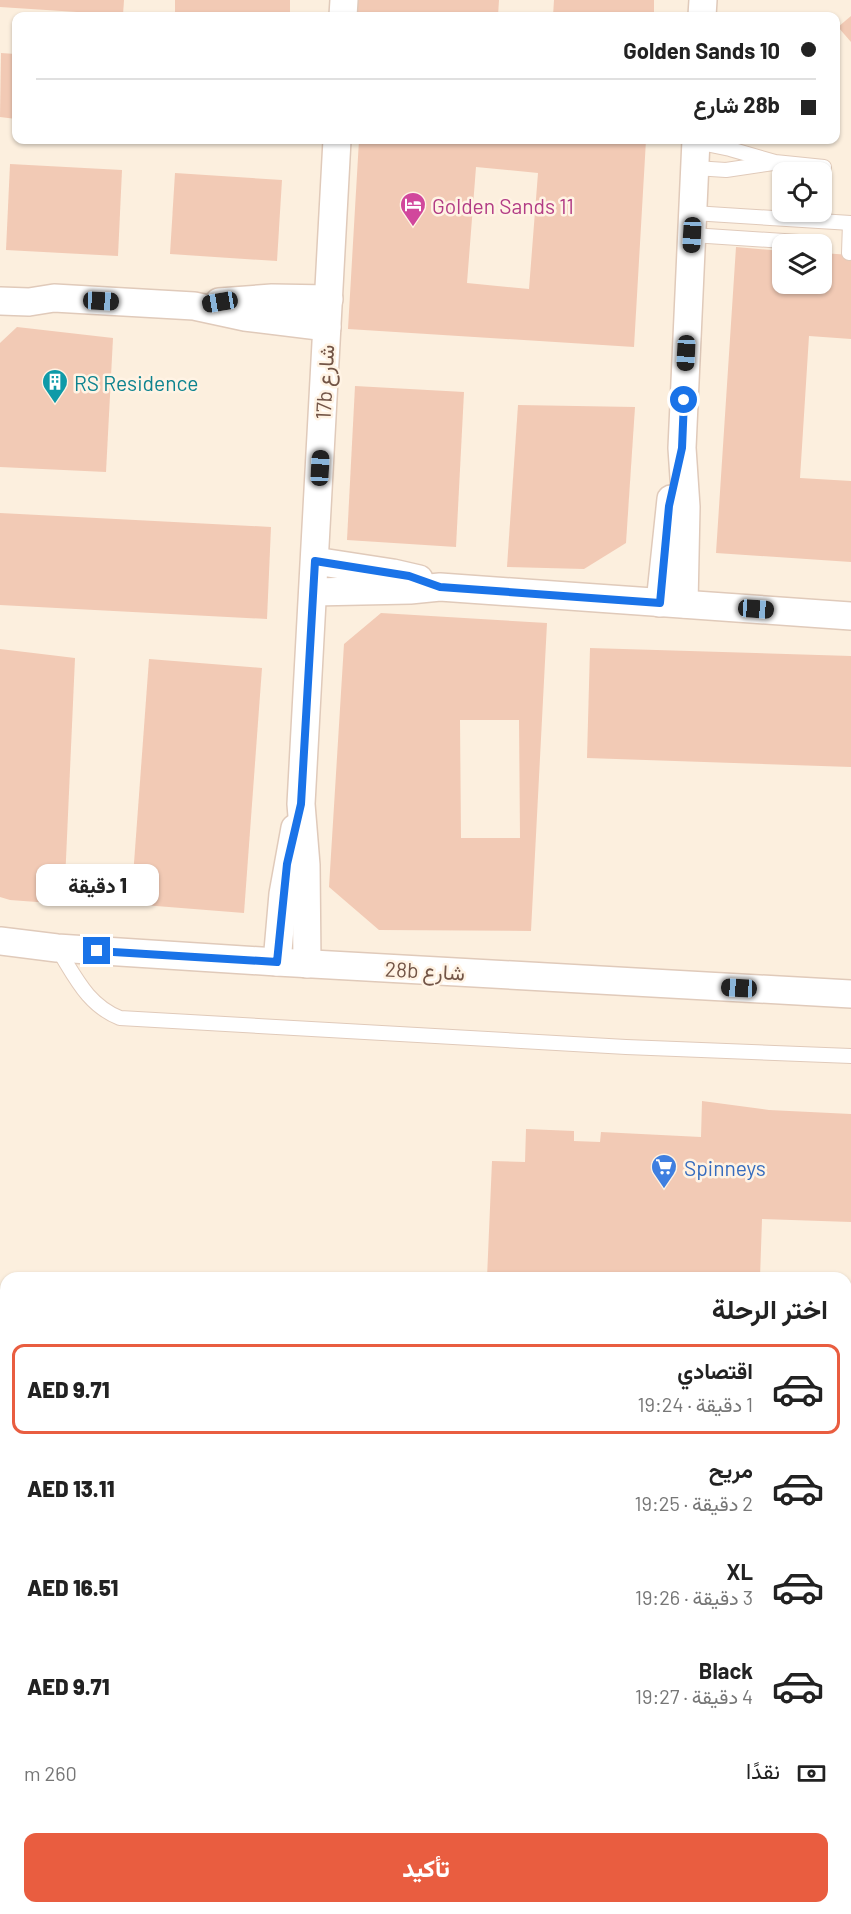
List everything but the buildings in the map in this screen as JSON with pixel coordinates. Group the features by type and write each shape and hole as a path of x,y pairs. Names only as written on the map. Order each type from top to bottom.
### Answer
{"street":[{"name":"17b شارع","path":"307,964 306,865 301,804 337,144"},
{"path":"672,603 669,506 682,448 696,150"},
{"path":"0,283 54,298 194,306 245,317 327,327"},
{"path":"0,301 29,302 54,298"},
{"path":"194,306 263,299 329,299"},
{"path":"315,561 401,574 440,587"},
{"path":"313,592 410,590 440,587 851,616"},
{"name":"17b شارع","path":"277,962 287,864 301,804"},
{"name":"28b شارع","path":"0,941 57,948 307,964 851,994"}],"lane":[{"path":"696,150 730,148 775,162"},
{"path":"696,150 726,170 772,162"},
{"path":"692,224 851,223 849,253"},
{"path":"692,224 772,236"},
{"path":"57,948 88,996 97,1006 120,1018 626,1047 851,1056"}],"place":[{"name":"Golden Sands 11","path":"413,228"},
{"name":"RS Residence","path":"55,405"},
{"name":"Spinneys","path":"664,1190"}],"route":[{"path":"97,951 277,962 287,864 301,804 315,561 409,576 440,587 660,603 669,506 682,448 684,400"}]}
